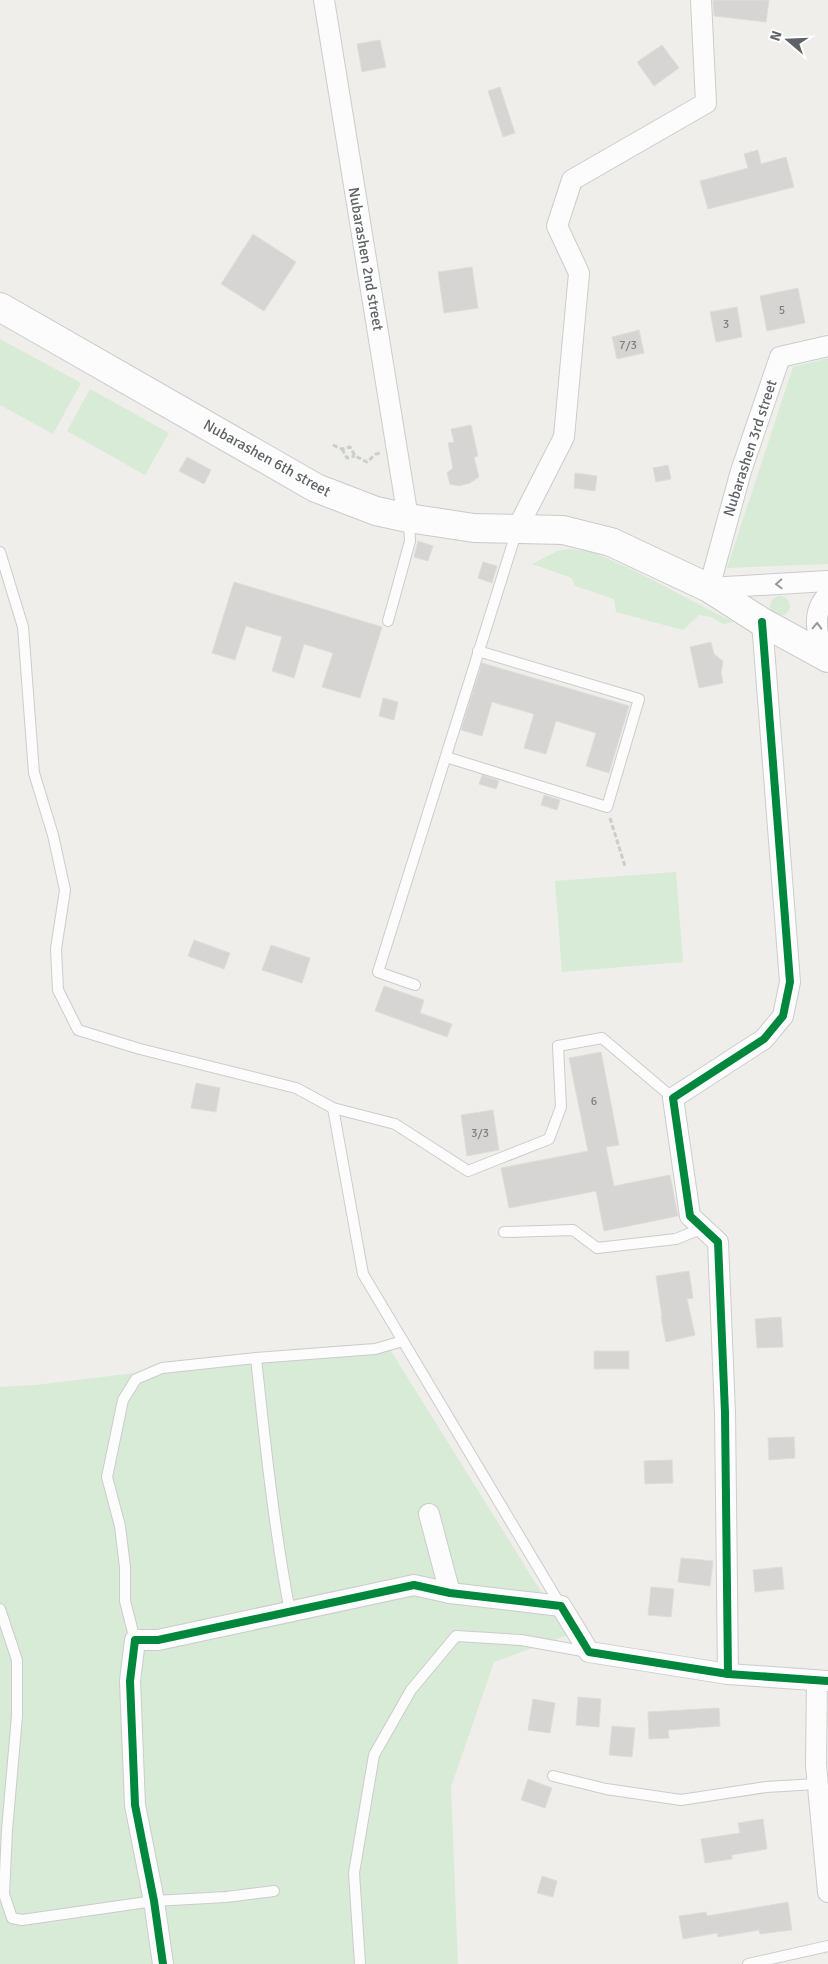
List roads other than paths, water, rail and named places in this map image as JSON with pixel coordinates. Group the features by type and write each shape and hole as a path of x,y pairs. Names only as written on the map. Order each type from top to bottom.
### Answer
{"main road":[{"name":"Nubarashen 6th street","path":"0,307 316,488 376,511 408,518 474,528 563,530 611,542 709,588 762,622 828,658"}],"street":[{"name":"Nubarashen 2nd street","path":"324,0 408,518"},
{"path":"517,529 564,437 579,273 556,226 572,180 706,104 701,0"},
{"name":"Nubarashen 3rd street","path":"709,588 741,471 780,357 828,346"},
{"path":"709,588 828,581"},
{"path":"828,595 819,610 816,632 828,658"},
{"path":"728,1674 725,1413 718,1242 690,1216 673,1098 764,1039 783,1016 790,982 762,622"},
{"path":"429,1514 450,1593"},
{"path":"163,1964 154,1902 135,1805 130,1682 135,1640 158,1640 414,1585 450,1593 561,1606 589,1652 728,1674 822,1681 816,1765 828,1891"}],"lane":[{"path":"388,621 410,541 408,518"},
{"path":"416,985 378,972 517,529"},
{"path":"0,552 23,628 34,772 53,835 66,890 56,949 58,990 78,1030 140,1050 296,1088 333,1108 395,1124 468,1171 549,1139 561,1107 558,1046 602,1038 673,1098"},
{"path":"446,757 607,807 639,699 478,652"},
{"path":"333,1108 363,1274 561,1606"},
{"path":"504,1232 573,1230 597,1248 676,1239 703,1228"},
{"path":"135,1640 124,1601 125,1567 120,1526 107,1477 123,1400 136,1378 162,1368 256,1358 375,1349 403,1341"},
{"path":"256,1358 267,1463 290,1612"},
{"path":"0,1608 18,1660 18,1716 7,1830 4,1894 12,1918 22,1920 154,1902 226,1897 274,1891"},
{"path":"360,1964 354,1873 374,1754 411,1690 456,1636 521,1640 589,1652"},
{"path":"553,1776 606,1789 681,1800 766,1787 817,1784"},
{"path":"748,1964 828,1946"}]}
